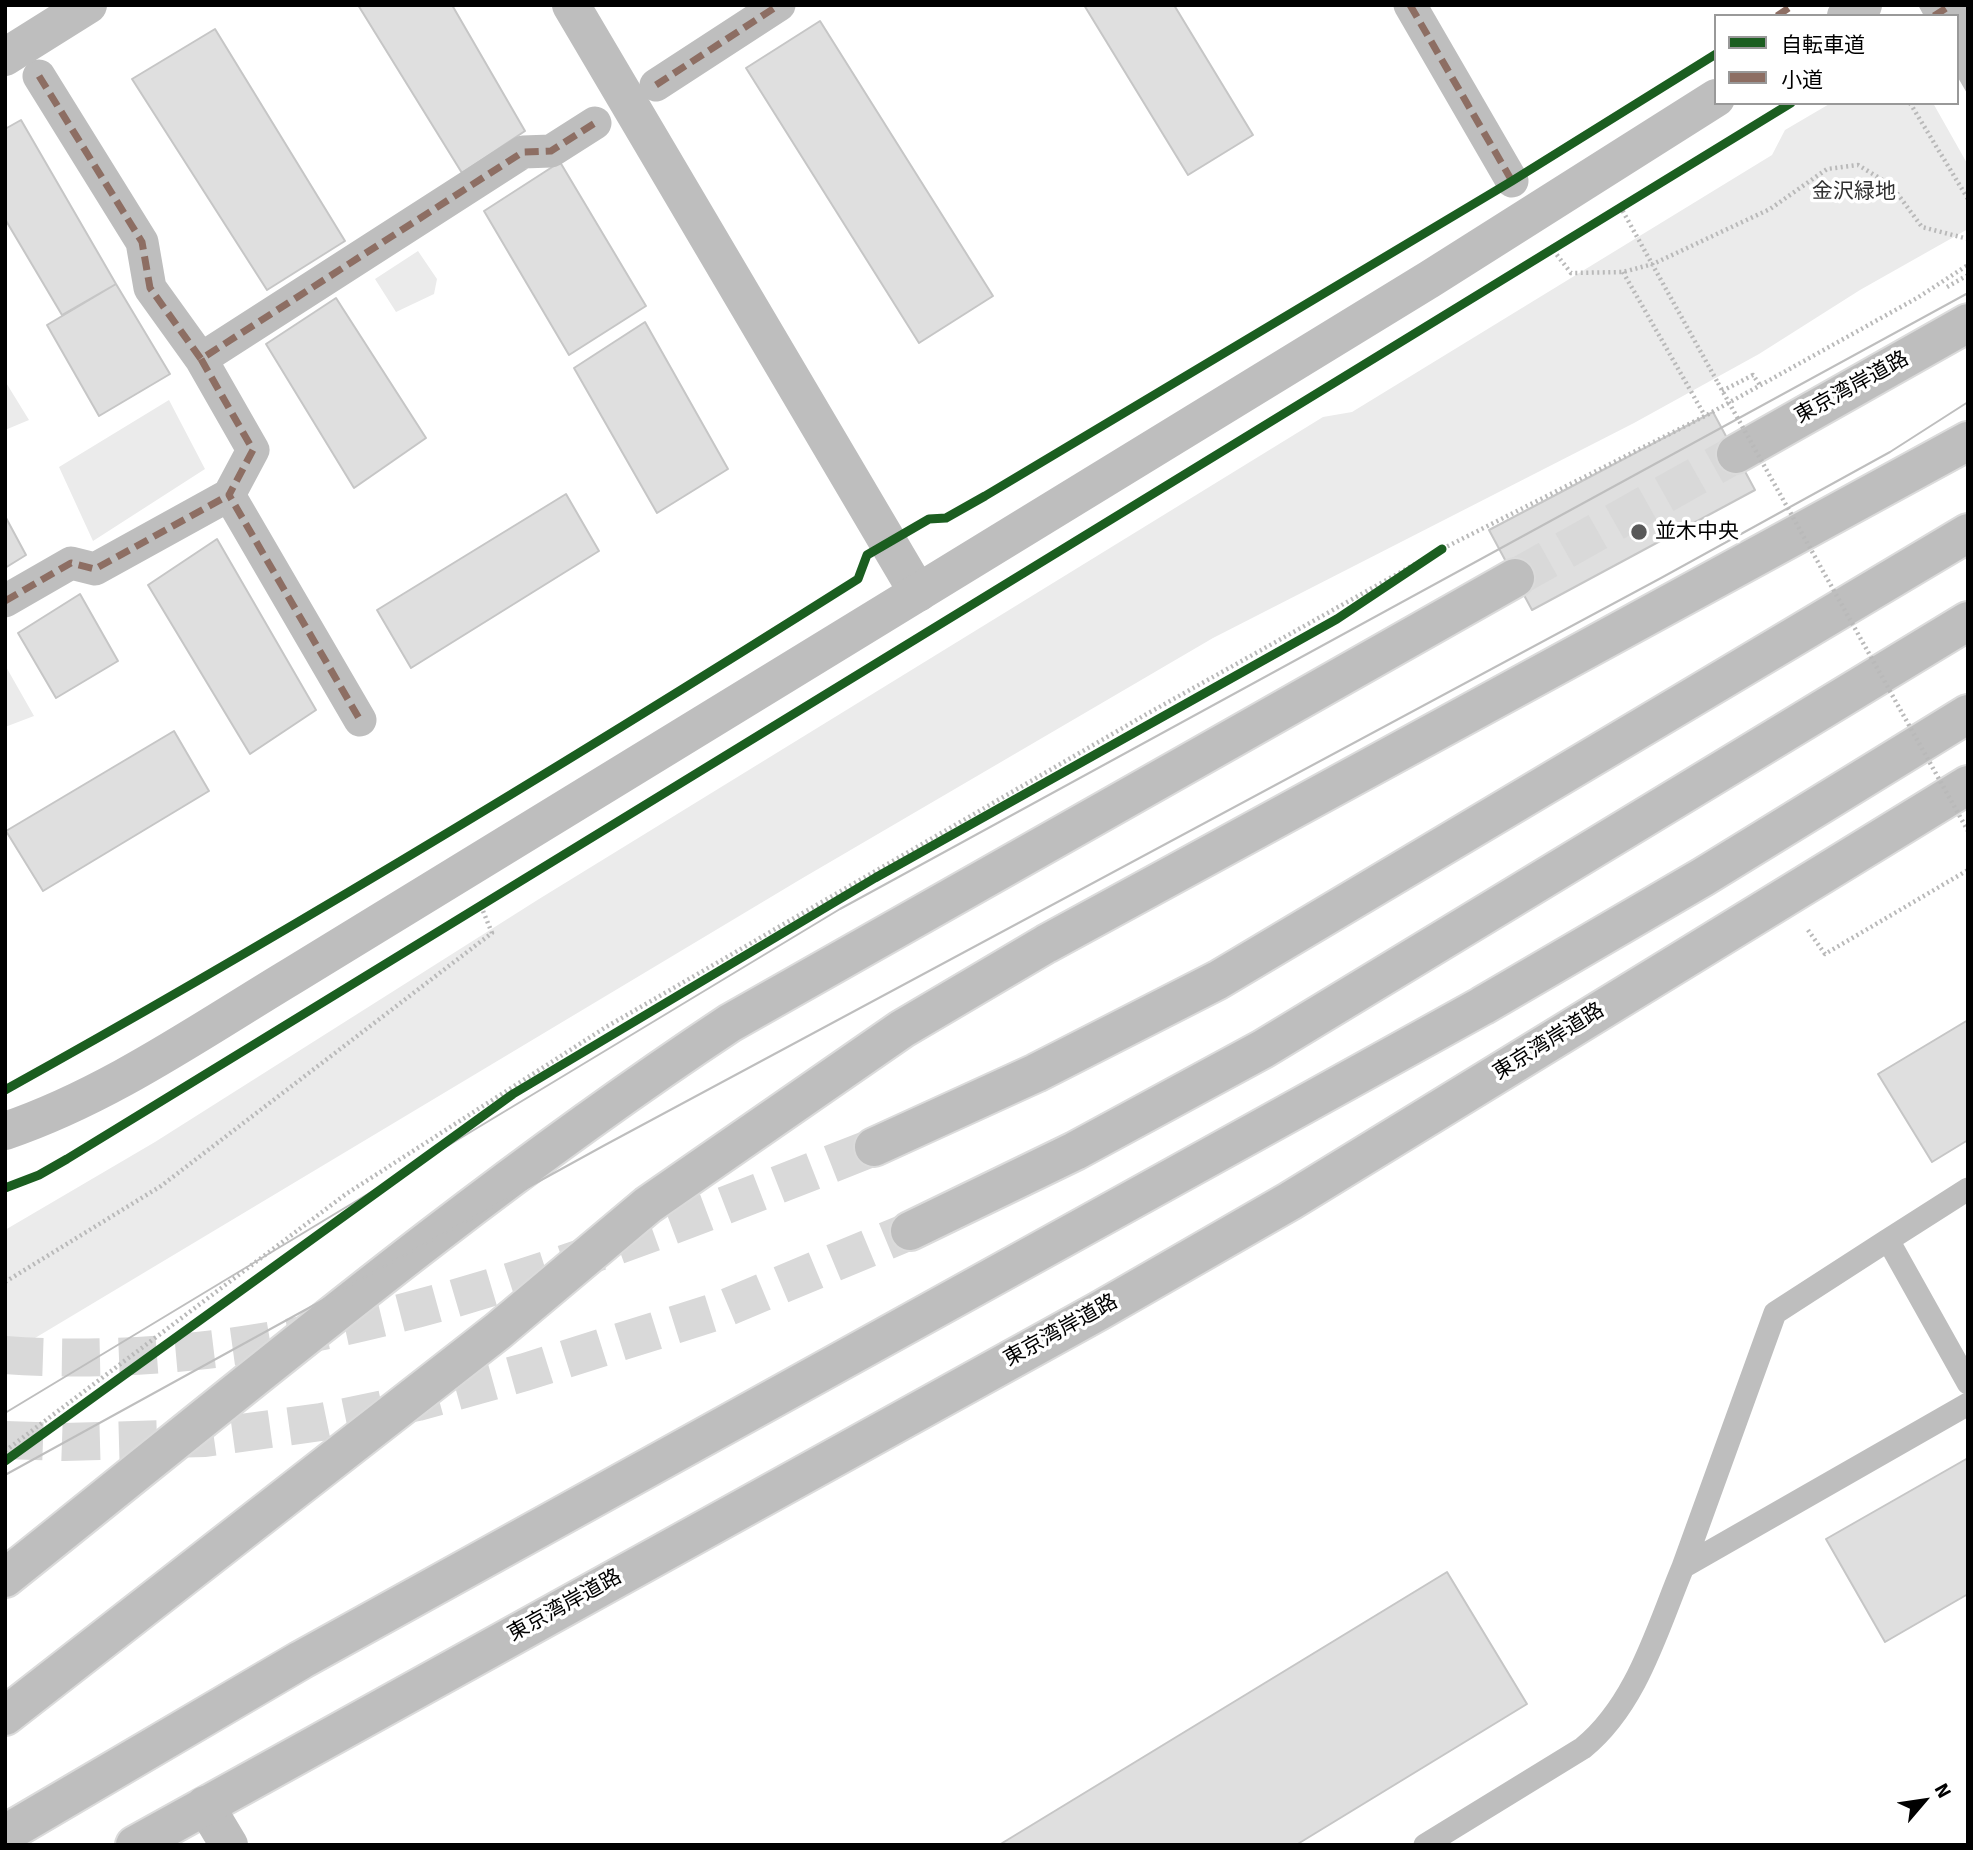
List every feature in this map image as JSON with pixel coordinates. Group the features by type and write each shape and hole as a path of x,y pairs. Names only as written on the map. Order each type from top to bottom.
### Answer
{"main road":[{"path":"5,57 88,5"},
{"path":"570,5 918,593"},
{"path":"5,1131 48,1117 120,1080 918,593 1714,99"},
{"name":"東京湾岸道路","path":"1736,454 1968,323"},
{"path":"5,1716 498,1331 648,1205 902,1029 1046,944 1968,441"},
{"path":"874,1147 1036,1073 1217,979 1968,533"},
{"path":"5,1578 446,1225 655,1073 730,1023 1515,578"},
{"path":"910,1231 1075,1151 1264,1049 1968,621"},
{"path":"5,1834 301,1660 1482,1006 1703,877 1968,715"},
{"name":"東京湾岸道路","path":"135,1845 1075,1324 1290,1201 1968,785"},
{"path":"205,1805 229,1845"}],"street":[{"path":"656,85 779,5"},
{"path":"1410,5 1512,181"},
{"path":"5,601 71,563 95,569 229,495 253,450 201,359 150,288 142,242 39,76"},
{"path":"201,359 523,152 551,151 595,123"},
{"path":"229,495 360,720"}],"lane":[{"path":"1425,1845 1583,1748 1603,1731 1633,1683 1683,1567 1775,1313 1968,1189"},
{"path":"1888,1240 1968,1383"},
{"path":"1683,1567 1968,1404"}],"path":[{"path":"1911,105 1968,199"},
{"path":"1552,248 1571,273 1623,272 1653,264 1770,209 1827,169 1858,165 1891,184 1922,227 1968,239"},
{"path":"1620,206 1968,831"},
{"path":"5,1451 346,1194 606,1027 1145,715 1442,549 1705,416 1917,298 1968,265"},
{"path":"1623,272 1705,416"},
{"path":"1722,391 1753,375 1760,385"},
{"path":"436,1149 525,1087 875,878 1337,619 1442,549"},
{"path":"1807,928 1825,954 1968,870"},
{"path":"5,1282 160,1186 492,933 481,906"},
{"path":"5,1461 159,1349"}],"green space":[{"name":"金沢緑地","path":"1828,105 1934,105 1968,165 1968,229 1860,290 1759,354 1634,423 1213,638 801,879 5,1356 5,1230 155,1142 539,899 1323,417 1352,412 1772,155 1785,130"},
{"path":"418,251 437,279 434,294 396,312 375,279"},
{"path":"5,381 29,420 5,430"},
{"path":"169,400 205,469 93,541 59,467"},
{"path":"5,665 34,716 5,727"}],"shaded area":[{"path":"1918,5 1968,5 1968,95 1959,79 1959,14 1923,14"}],"building":[{"path":"358,5 452,5 525,131 462,173"},
{"path":"1084,5 1174,5 1253,135 1188,175"},
{"path":"820,21 993,296 919,343 746,68"},
{"path":"215,29 345,241 267,290 132,79"},
{"path":"21,120 116,284 62,315 5,219 5,129"},
{"path":"560,162 646,306 569,355 484,211"},
{"path":"116,284 170,374 99,416 47,325"},
{"path":"336,298 426,438 354,488 266,344"},
{"path":"645,322 728,469 657,513 574,368"},
{"path":"1713,412 1755,490 1532,610 1489,530"},
{"path":"566,494 599,551 411,668 377,610"},
{"path":"5,516 26,555 5,568"},
{"path":"217,539 316,710 250,754 148,585"},
{"path":"80,594 118,661 56,698 18,633"},
{"path":"174,731 209,791 43,891 6,831"},
{"path":"1968,1020 1968,1140 1932,1162 1878,1074"},
{"path":"1968,1458 1968,1594 1885,1642 1826,1539"},
{"path":"1447,1572 1527,1704 1296,1845 999,1845"}],"tunnel":[{"path":"1515,578 1736,454"},
{"path":"5,1355 118,1357 230,1347 340,1327 450,1300 558,1266 665,1228 874,1147"},
{"path":"5,1440 63,1442 205,1438 321,1422 418,1402 525,1372 718,1311 910,1231"}],"tram line":[{"path":"5,1413 840,909 1968,293"},
{"path":"5,1475 605,1145 1661,578 1890,452 1968,402"}],"marked path":[{"path":"656,85 779,5"},
{"path":"1410,5 1512,181"},
{"path":"1780,14 1793,5"},
{"path":"1937,14 1951,5"},
{"path":"39,76 142,242 150,288 201,359 523,152 551,151 595,123"},
{"path":"201,359 253,450 229,495 360,720"},
{"path":"5,601 71,563 95,569 229,495"}],"cycle path":[{"path":"5,1090 329,904 647,711 858,579 867,555 929,519 946,518 985,496 1512,181 1714,55"},
{"path":"5,1188 39,1175 67,1159 1788,105"},
{"path":"5,1461 513,1094 875,878 1337,619 1442,549"}],"place":[{"name":"並木中央","path":"1639,532"}]}
